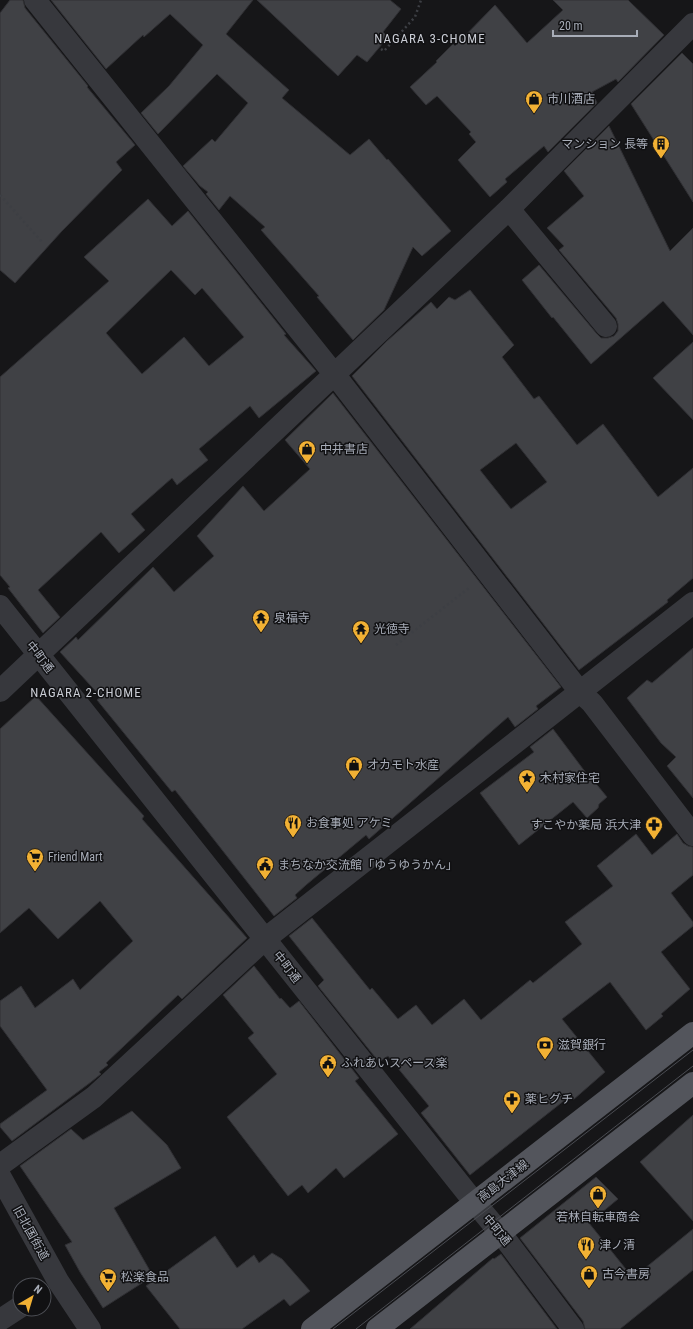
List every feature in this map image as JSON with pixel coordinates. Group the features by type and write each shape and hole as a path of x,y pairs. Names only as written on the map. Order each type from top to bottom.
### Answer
{"main road":[{"name":"高島大津線","path":"312,1329 693,1033"},
{"path":"377,1329 693,1083"}],"street":[{"path":"34,0 335,375 580,692 592,703 693,835"},
{"path":"0,691 509,209 693,24"},
{"path":"509,209 606,326"},
{"path":"0,1165 94,1097 265,940 693,603"},
{"name":"中町通","path":"0,606 475,1203 501,1233 573,1329"},
{"name":"旧北国街道","path":"0,1176 47,1277"},
{"name":"旧北国街道","path":"52,1286 90,1329"},
{"path":"0,1320 12,1312"}],"path":[{"path":"381,49 384,51 415,17 421,0"},
{"path":"0,195 42,242"},
{"path":"396,645 488,573"}],"building":[{"path":"10,0 23,0 25,8 135,145 116,162 122,170 62,231 15,283 0,270 0,13"},
{"path":"51,0 253,0 226,34 289,90 282,98 350,155 369,139 451,231 422,256 413,247 384,310 353,340 317,297 319,296 261,230 265,227 230,196 219,210 206,194 208,192 200,186 183,166 212,139 215,142 248,103 217,74 158,134 141,113 169,86 203,45 170,14 144,37 143,35 106,69"},
{"path":"257,0 390,0 401,9 383,32 388,37 367,62 357,55 338,76"},
{"path":"553,0 628,0 664,35 618,82 616,79 592,92 597,103 548,152 544,146 505,179 507,182 490,197 458,160 476,142 469,134 471,132 437,96 426,105 410,87 437,62 436,61 453,44 455,46 495,5 527,43 563,10"},
{"path":"682,53 693,64 693,202 631,104"},
{"path":"609,126 670,251 693,228 693,335 663,301 591,364 522,280 539,265 601,338 614,336 618,331 616,318 559,250 564,246 547,228 584,196 564,171"},
{"path":"148,199 172,226 188,211 286,334 284,335 316,371 259,418 250,406 199,449 208,460 177,485 172,478 131,514 145,530 119,553 101,532 38,590 60,617 43,633 8,588 10,587 0,575 0,377 109,281 84,257","holes":["171,270 195,295 202,288 244,337 209,366 184,337 142,374 106,333"]},
{"path":"470,290 514,345 502,357 534,399 539,396 577,445 603,424 658,497 693,468 693,578 667,600 668,602 579,670 352,376 387,341 431,302 437,309 449,297 455,300","holes":["516,443 547,482 511,509 480,470"]},
{"path":"693,342 693,420 653,378"},
{"path":"333,393 561,687 536,706 538,709 515,727 508,717 369,839 366,835 306,885 295,895 297,898 274,916 175,790 172,792 97,700 101,697 60,652 76,637 78,640 153,567 174,592 214,556 197,536 243,486 264,511 310,469 285,440"},
{"path":"693,648 693,798 667,766 676,757 661,743 627,698 647,680 652,683"},
{"path":"36,696 144,816 142,819 247,938 182,999 178,995 106,1063 108,1065 99,1072 101,1074 12,1141 0,1127 0,1124 47,1090 0,1026 0,1001 21,986 35,1008 73,979 80,990 133,941 100,901 58,939 29,908 0,933 0,729"},
{"path":"553,729 592,781 593,780 607,797 587,818 573,802 519,845 480,793 534,752 530,747"},
{"path":"636,834 652,855 677,834 683,843 693,847 693,875 671,893 693,922 693,926 661,952 690,989 661,1014 663,1016 646,1030 610,982 562,1019 605,1072 573,1100 570,1096 470,1175 421,1113 429,1106 388,1056 379,1062 318,986 324,980 289,936 312,918 370,990 372,988 398,1019 416,1005 432,1025 464,999 481,1020 530,980 533,983 582,944 565,922 613,886 597,866"},
{"path":"254,966 280,999 281,998 290,1008 299,1001 359,1078 355,1081 398,1134 344,1178 336,1168 308,1193 302,1185 288,1196 227,1117 277,1074 248,1038 254,1033 223,995"},
{"path":"132,1111 167,1145 181,1168 114,1208 153,1276 103,1308 65,1245 72,1242 20,1166 71,1129 83,1140"},
{"path":"693,1115 693,1221 640,1162"},
{"path":"596,1177 618,1199 589,1223 633,1278 693,1229 693,1270 620,1329 585,1329 583,1321 520,1238"},
{"path":"215,1236 237,1268 254,1255 259,1263 272,1253 282,1259 310,1291 290,1306 284,1299 242,1329 180,1329 146,1286"},
{"path":"501,1254 557,1329 410,1329 493,1258 494,1259"}],"tram line":[{"path":"333,1329 693,1050"},
{"path":"356,1329 693,1066"}],"place":[{"name":"市川酒店","path":"534,114"},
{"name":"マンション 長等","path":"661,159"},
{"name":"中井書店","path":"307,464"},
{"name":"泉福寺","path":"261,633"},
{"name":"光徳寺","path":"361,644"},
{"name":"オカモト水産","path":"354,780"},
{"name":"木村家住宅","path":"527,793"},
{"name":"お食事処 アケミ","path":"293,838"},
{"name":"すこやか薬局 浜大津","path":"654,840"},
{"name":"Friend Mart","path":"35,872"},
{"name":"まちなか交流館「ゆうゆうかん」","path":"265,880"},
{"name":"滋賀銀行","path":"545,1060"},
{"name":"ふれあいスペース楽","path":"328,1078"},
{"name":"薬ヒグチ","path":"512,1114"},
{"name":"若林自転車商会","path":"598,1209"},
{"name":"津ノ清","path":"586,1260"},
{"name":"古今書房","path":"589,1289"},
{"name":"松楽食品","path":"108,1292"}],"district":[{"name":"NAGARA 3-CHOME","path":"430,38"},
{"name":"NAGARA 2-CHOME","path":"86,692"}]}
